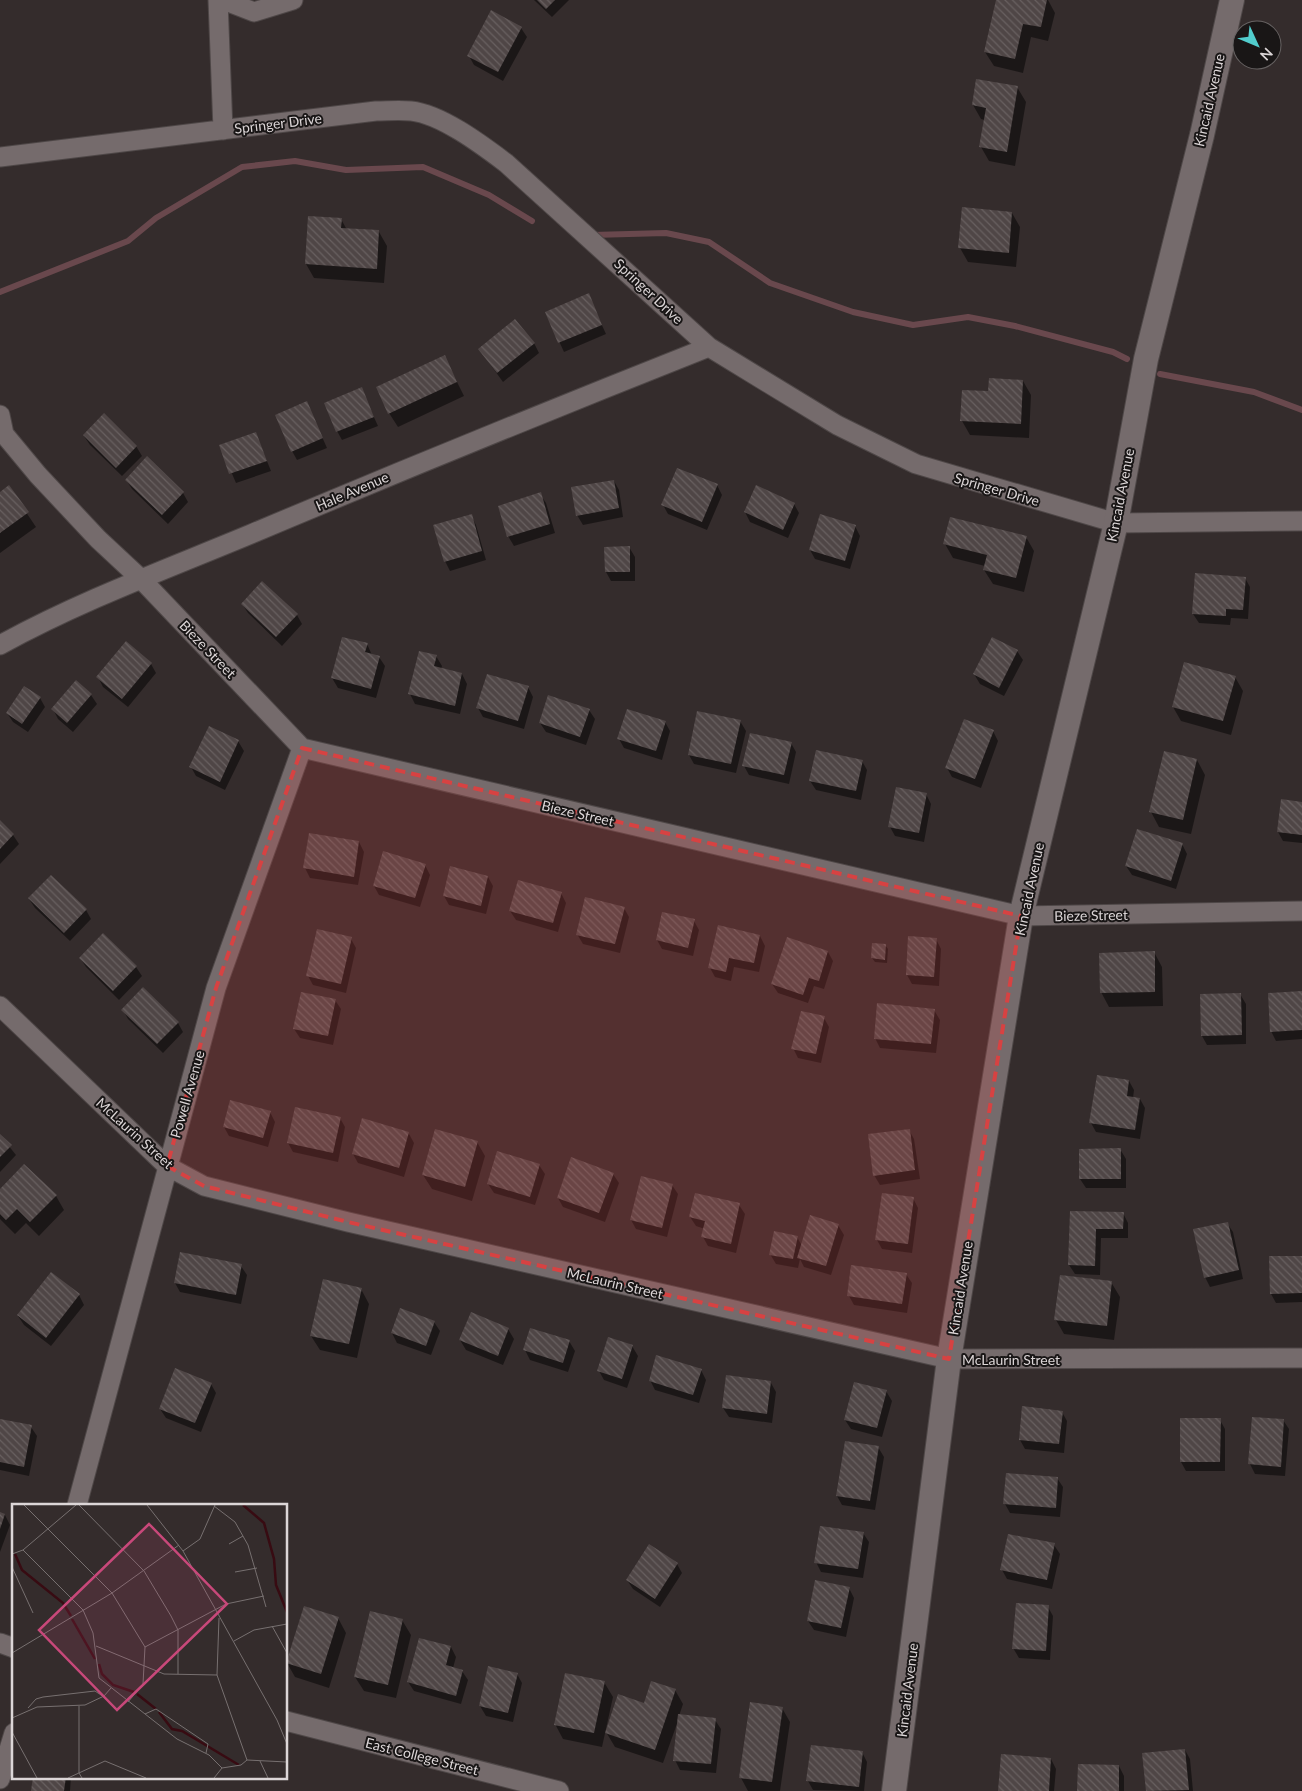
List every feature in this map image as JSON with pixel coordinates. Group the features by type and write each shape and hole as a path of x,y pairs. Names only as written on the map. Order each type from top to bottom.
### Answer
{"street":[{"path":"218,0 222,130"},
{"path":"223,0 254,12 293,0"},
{"name":"Kincaid Avenue","path":"894,1791 949,1359 1021,916 1116,523 1146,360 1202,135 1232,0"},
{"name":"Springer Drive","path":"0,157 376,110 412,111 444,123 477,141 506,163 709,347 844,429 916,464 1116,523 1302,521"},
{"name":"Hale Avenue","path":"0,645 29,629 456,447 709,347"},
{"name":"Bieze Street","path":"0,415 4,434 38,475 98,539 142,580 302,748 1021,916 1302,911"},
{"name":"Powell Avenue","path":"77,1504 216,988 302,748"},
{"name":"McLaurin Street","path":"0,1006 167,1166 204,1186 339,1220 949,1359 1302,1358"},
{"path":"0,1643 12,1647"},
{"name":"East College Street","path":"288,1722 559,1791"},
{"path":"0,1779 12,1740"}],"highlighted area":[{"path":"302,748 1021,916 949,1359 348,1222 204,1186 167,1166 216,988"}],"building":[{"path":"537,0 555,0 546,9"},
{"path":"996,0 1047,0 1041,27 1023,24 1015,59 984,52"},
{"path":"491,10 522,27 498,72 467,56"},
{"path":"976,79 1018,86 1007,152 979,147 986,108 972,105"},
{"path":"962,207 1012,212 1009,253 958,248"},
{"path":"308,216 342,218 341,228 379,230 377,269 305,264"},
{"path":"589,293 602,325 558,343 545,312"},
{"path":"515,319 535,343 497,373 478,349"},
{"path":"445,355 457,382 388,414 376,387"},
{"path":"989,378 1023,380 1021,424 960,421 962,390 988,391"},
{"path":"362,387 374,417 336,432 324,403"},
{"path":"307,401 323,438 291,452 275,415"},
{"path":"104,413 137,446 116,468 83,435"},
{"path":"256,432 267,461 229,474 219,445"},
{"path":"147,456 184,492 162,515 125,480"},
{"path":"677,468 718,484 702,522 661,505"},
{"path":"614,480 619,508 576,516 571,487"},
{"path":"9,485 29,512 0,533 0,492"},
{"path":"756,485 795,503 783,530 744,512"},
{"path":"541,492 550,524 507,537 498,506"},
{"path":"472,514 482,551 444,562 433,525"},
{"path":"820,514 856,525 845,561 809,550"},
{"path":"950,517 1027,536 1016,578 983,570 987,555 943,544"},
{"path":"630,546 630,572 605,572 604,547"},
{"path":"1195,573 1246,577 1243,610 1226,609 1226,616 1192,614"},
{"path":"262,581 298,614 276,637 241,604"},
{"path":"342,637 368,643 365,652 380,656 371,689 331,678"},
{"path":"992,637 1018,650 999,688 973,674"},
{"path":"126,641 152,663 122,699 96,677"},
{"path":"419,651 437,655 434,666 462,673 455,706 408,694"},
{"path":"1184,662 1236,676 1223,721 1172,707"},
{"path":"487,674 529,686 518,721 476,708"},
{"path":"76,680 92,694 67,723 51,709"},
{"path":"24,686 41,697 22,724 6,713"},
{"path":"548,695 590,709 580,737 539,723"},
{"path":"627,709 666,721 656,751 617,739"},
{"path":"697,711 741,720 731,764 688,755"},
{"path":"964,719 994,730 975,779 945,768"},
{"path":"209,726 239,740 220,782 189,767"},
{"path":"750,733 792,742 784,775 742,766"},
{"path":"816,750 863,760 856,791 809,781"},
{"path":"1164,751 1197,759 1183,820 1149,812"},
{"path":"896,787 927,793 919,833 888,827"},
{"path":"1281,799 1302,802 1302,835 1277,832"},
{"path":"0,820 14,834 0,849"},
{"path":"1137,829 1183,843 1171,881 1125,866"},
{"path":"309,833 359,841 354,877 303,868"},
{"path":"383,851 426,864 415,898 373,886"},
{"path":"450,866 488,876 481,906 443,896"},
{"path":"51,875 87,909 64,933 28,898"},
{"path":"518,880 562,892 553,923 509,911"},
{"path":"585,897 625,907 615,944 576,935"},
{"path":"662,912 695,919 688,948 656,940"},
{"path":"718,925 760,935 754,963 729,958 726,972 708,968"},
{"path":"317,929 352,937 341,984 306,976"},
{"path":"103,933 137,966 113,991 79,958"},
{"path":"908,936 937,938 934,977 906,975"},
{"path":"787,937 828,951 819,981 809,978 803,995 771,984"},
{"path":"872,943 886,944 885,960 871,958"},
{"path":"1155,951 1155,992 1100,993 1099,953"},
{"path":"143,987 179,1022 157,1044 121,1010"},
{"path":"1302,991 1302,1030 1270,1032 1268,993"},
{"path":"301,992 336,999 328,1036 293,1029"},
{"path":"1241,993 1242,1035 1201,1036 1200,994"},
{"path":"877,1003 935,1009 931,1044 874,1039"},
{"path":"801,1011 825,1016 816,1054 791,1049"},
{"path":"1097,1075 1129,1080 1127,1096 1140,1098 1135,1130 1089,1123"},
{"path":"230,1100 271,1111 263,1138 223,1127"},
{"path":"295,1107 341,1117 333,1153 287,1143"},
{"path":"362,1118 409,1132 399,1168 352,1154"},
{"path":"435,1129 478,1141 465,1187 422,1175"},
{"path":"910,1129 915,1170 873,1176 868,1134"},
{"path":"0,1134 12,1145 0,1157"},
{"path":"1121,1148 1121,1179 1079,1179 1079,1149"},
{"path":"497,1151 540,1164 530,1197 487,1184"},
{"path":"571,1157 614,1173 599,1213 557,1198"},
{"path":"24,1164 57,1195 30,1222 17,1209 6,1220 0,1214 0,1189"},
{"path":"641,1176 673,1184 662,1228 630,1220"},
{"path":"695,1193 740,1203 731,1244 701,1237 705,1221 689,1217"},
{"path":"882,1193 914,1197 908,1244 875,1240"},
{"path":"1070,1211 1124,1212 1123,1229 1096,1229 1095,1266 1068,1265"},
{"path":"810,1215 839,1224 826,1266 797,1258"},
{"path":"1228,1222 1239,1270 1204,1278 1193,1229"},
{"path":"774,1231 798,1236 793,1259 769,1255"},
{"path":"180,1252 242,1264 236,1295 174,1283"},
{"path":"1269,1256 1302,1256 1302,1293 1270,1294"},
{"path":"851,1265 907,1273 902,1304 847,1296"},
{"path":"51,1272 80,1294 46,1338 17,1315"},
{"path":"1060,1275 1112,1281 1107,1326 1054,1320"},
{"path":"323,1279 362,1288 349,1344 310,1336"},
{"path":"400,1308 435,1321 426,1346 391,1333"},
{"path":"471,1312 509,1328 498,1356 459,1340"},
{"path":"530,1328 570,1340 563,1363 523,1350"},
{"path":"608,1337 633,1345 622,1379 597,1371"},
{"path":"656,1355 702,1369 693,1395 649,1381"},
{"path":"175,1368 212,1383 195,1423 159,1409"},
{"path":"726,1375 771,1381 767,1414 722,1408"},
{"path":"854,1382 887,1390 877,1428 844,1420"},
{"path":"1022,1406 1063,1411 1059,1444 1019,1440"},
{"path":"1252,1417 1284,1419 1281,1467 1248,1464"},
{"path":"1180,1418 1221,1418 1220,1462 1180,1462"},
{"path":"0,1419 32,1425 24,1467 0,1462"},
{"path":"845,1441 879,1446 870,1501 836,1496"},
{"path":"1006,1473 1058,1477 1056,1508 1003,1504"},
{"path":"0,1512 5,1514 0,1529"},
{"path":"820,1526 864,1532 858,1569 814,1563"},
{"path":"1008,1534 1055,1543 1047,1580 1000,1570"},
{"path":"649,1544 678,1563 655,1599 626,1580"},
{"path":"815,1580 850,1587 841,1628 807,1621"},
{"path":"1016,1603 1049,1605 1046,1651 1012,1649"},
{"path":"304,1606 339,1617 321,1674 288,1664 288,1657"},
{"path":"370,1611 403,1619 388,1685 354,1677"},
{"path":"419,1638 451,1646 446,1665 463,1670 456,1696 407,1682"},
{"path":"488,1666 518,1673 508,1713 479,1706"},
{"path":"565,1673 605,1681 594,1733 554,1725"},
{"path":"651,1681 676,1689 655,1750 605,1733 618,1694 644,1703"},
{"path":"750,1702 783,1707 772,1782 739,1778"},
{"path":"678,1714 716,1718 711,1764 673,1761"},
{"path":"811,1745 863,1751 859,1787 806,1781"},
{"path":"1185,1749 1189,1790 1146,1791 1142,1753"},
{"path":"1001,1754 1051,1758 1049,1791 998,1791"},
{"path":"1078,1764 1119,1765 1119,1791 1077,1791"},
{"path":"33,1778 66,1778 64,1791 31,1791"}],"waterway":[{"path":"0,292 128,241 156,218 242,167 295,161 346,170 423,167 489,195 532,221"},
{"path":"592,235 666,233 709,242 770,283 853,312 913,325 968,317 1015,326 1113,352 1127,359"},
{"path":"1160,374 1254,392 1302,410"}]}
